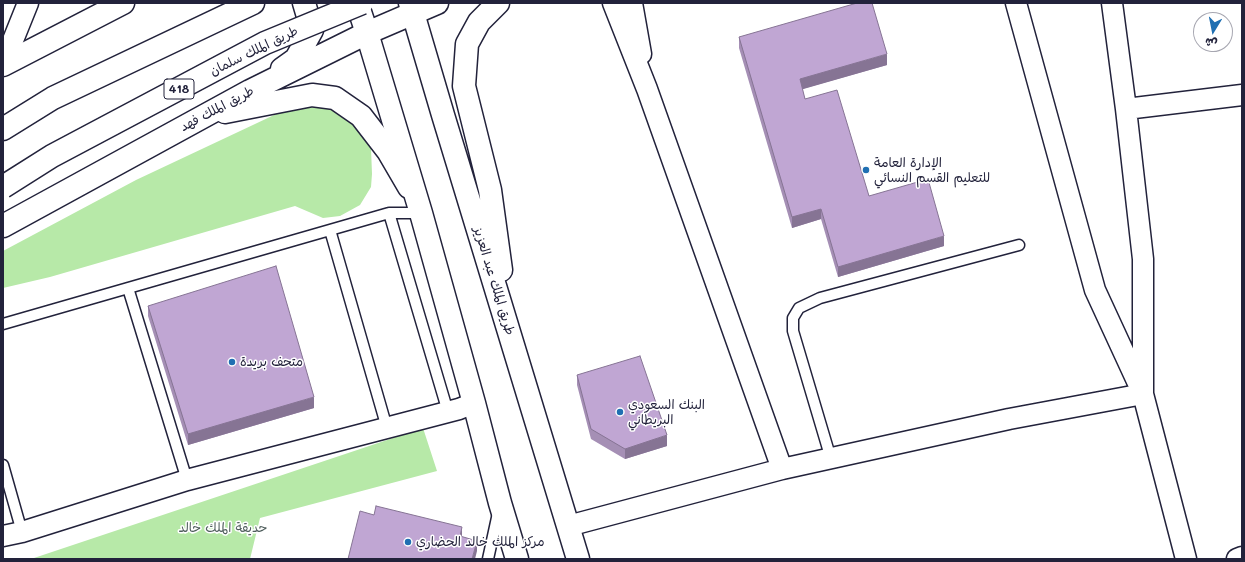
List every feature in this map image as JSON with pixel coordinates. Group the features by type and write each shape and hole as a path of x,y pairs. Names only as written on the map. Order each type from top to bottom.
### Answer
{"main road":[{"path":"3,65 124,3"},
{"path":"3,129 53,98 253,3"},
{"path":"250,91 296,59 312,30 304,3"},
{"path":"357,3 420,208 500,503 517,559"},
{"name":"طريق الملك سلمان","path":"3,187 52,156 265,43 362,3"},
{"name":"طريق الملك فهد","path":"3,226 250,91 367,33 412,8 437,3"},
{"path":"498,3 479,22 467,44 464,86 490,190 512,341"},
{"name":"طريق الملك عبد العزيز","path":"412,8 578,559"},
{"path":"204,116 312,95 335,98 361,116 388,151 420,208"}],"street":[{"path":"3,65 28,3"},
{"path":"613,3 647,89 782,469"},
{"path":"632,3 647,89"},
{"path":"1016,3 1095,290 1143,394 1186,559"},
{"path":"1112,3 1143,259 1143,394"},
{"path":"1126,109 1242,95"},
{"path":"568,526 782,469 1009,419 1143,394"},
{"path":"3,536 22,532 187,480 448,412 474,403"},
{"path":"1238,559 1242,557"}],"lane":[{"path":"3,324 330,230 389,214 420,208"},
{"path":"389,214 448,412"},
{"path":"330,230 387,428"},
{"path":"831,459 793,332 793,318 799,308 820,298 1019,245"},
{"path":"128,288 187,480"},
{"path":"3,465 22,532"},
{"path":"488,559 500,503"}],"green space":[{"path":"306,100 335,104 368,131 371,148 371,187 360,205 340,216 323,218 295,206 50,277 3,288 3,251 136,180"},
{"name":"حديقة الملك خالد","path":"423,428 437,471 260,518 250,559 31,559"}],"building":[{"path":"857,3 872,3 887,54 800,79 805,99 837,90 869,196 928,179 944,236 838,267 821,209 792,217 739,37"},
{"name":"متحف بريدة","path":"276,266 314,397 188,434 148,306"},
{"name":"البنك السعودي البريطاني","path":"640,356 667,435 625,449 591,429 577,375"},
{"name":"مركز الملك خالد الحضاري","path":"376,506 462,527 460,536 477,541 472,559 348,559 360,511 374,515"}],"place":[{"name":"الإدارة العامة للتعليم القسم النسائي","path":"866,170"},
{"name":"متحف بريدة","path":"232,362"},
{"name":"البنك السعودي البريطاني","path":"620,412"},
{"name":"مركز الملك خالد الحضاري","path":"408,542"}]}
